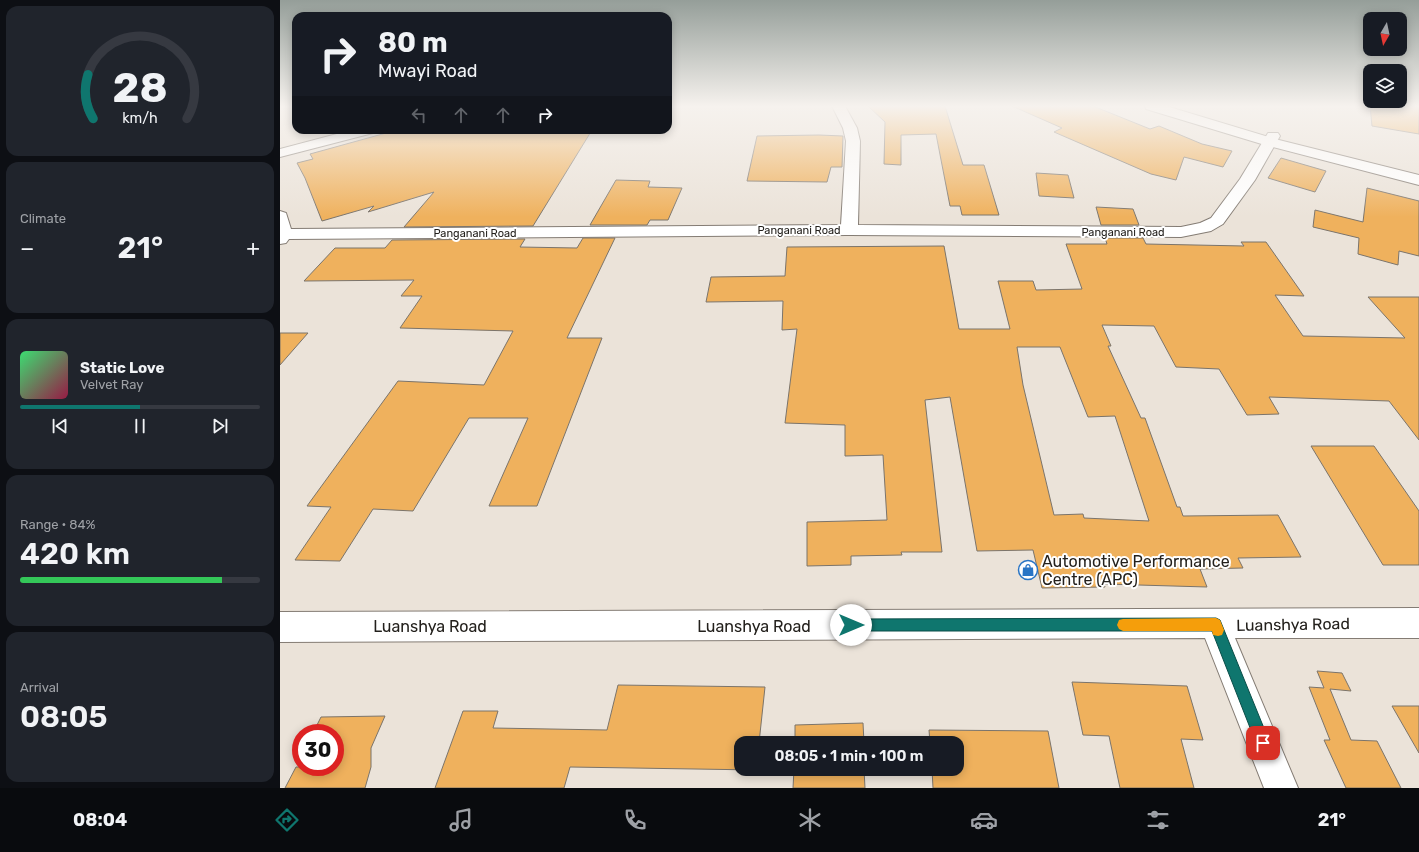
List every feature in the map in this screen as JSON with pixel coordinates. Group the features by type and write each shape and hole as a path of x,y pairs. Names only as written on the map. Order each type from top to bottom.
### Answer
{"street":[{"path":"280,147 296,143"},
{"path":"280,153 319,143"},
{"path":"849,230 853,143"},
{"name":"Panganani Road","path":"282,237 849,230 1181,232 1205,227 1217,221 1247,180 1270,143"},
{"path":"1286,143 1419,180"},
{"path":"1289,143 1419,171"},
{"path":"280,216 282,237"},
{"name":"Luanshya Road","path":"280,627 1419,623"},
{"path":"1216,624 1280,788"}],"building":[{"path":"351,143 584,143 533,226 404,227 434,192 368,212 374,206 322,221 305,178 297,163 313,159 310,154"},
{"path":"755,143 843,143 842,167 831,167 827,182 747,181"},
{"path":"885,143 901,143 901,165 884,164"},
{"path":"938,143 956,143 963,165 984,165 999,215 962,215 960,206 950,206"},
{"path":"1079,143 1199,143 1232,151 1223,167 1184,157 1176,180 1151,174"},
{"path":"1281,158 1326,171 1315,192 1268,178"},
{"path":"1036,173 1068,175 1074,198 1039,196"},
{"path":"616,180 650,181 648,187 682,188 668,220 650,220 647,225 590,225"},
{"path":"1367,188 1419,201 1419,256 1399,251 1398,265 1358,254 1359,238 1313,227 1315,210 1363,222"},
{"path":"1096,207 1133,209 1139,225 1101,225"},
{"path":"583,238 615,238 567,338 602,338 537,506 489,506 528,418 469,418 413,511 373,509 340,561 295,560 331,507 307,506 398,381 484,385 513,331 400,328 422,296 401,296 414,280 304,281 335,248 385,248 392,240 525,239 520,247 577,248"},
{"path":"1105,238 1143,238 1146,244 1244,246 1241,242 1266,242 1304,296 1275,295 1303,336 1405,338 1368,297 1419,297 1419,440 1389,401 1269,397 1279,414 1247,415 1219,369 1176,367 1154,326 1102,325 1111,346 1108,346 1141,418 1145,418 1177,507 1180,507 1183,516 1278,515 1301,557 1238,558 1243,568 1200,569 1207,587 1104,584 1105,587 1042,588 1033,550 977,551 950,397 925,400 942,552 901,552 902,555 851,556 851,565 807,566 807,522 887,520 883,455 845,456 845,425 785,423 797,329 782,330 783,301 706,302 711,277 785,276 787,247 944,246 959,329 1010,329 998,281 1033,281 1036,290 1082,289 1066,244 1107,244","holes":["1017,347 1060,347 1088,417 1115,416 1149,521 1084,518 1083,514 1054,515 1023,385"]},
{"path":"280,333 308,333 280,365"},
{"path":"1311,446 1374,446 1419,511 1419,565 1383,565"},
{"path":"1317,671 1342,673 1351,691 1330,689 1351,740 1377,741 1401,788 1346,788 1324,740 1330,740 1309,687 1324,688"},
{"path":"1072,682 1187,686 1203,740 1181,739 1194,788 1120,788 1109,736 1083,735"},
{"path":"618,685 765,687 760,736 734,736 734,770 570,767 564,788 435,788 463,711 498,711 493,728 607,730"},
{"path":"1392,706 1419,706 1419,753"},
{"path":"385,716 371,748 371,767 365,788 285,788 292,775 292,776 344,776 344,724 318,724 321,717"},
{"path":"863,723 864,736 795,736 795,725"},
{"path":"929,730 1048,731 1059,788 933,788 932,776 964,776 964,736 929,736"},
{"path":"794,776 864,776 865,788 793,788"}],"slow traffic":[{"path":"1123,625 1216,624 1218,630"}],"place":[{"name":"Automotive Performance Centre (APC)","path":"1028,570"}],"route":[{"path":"851,625 1216,624 1263,743"}]}
